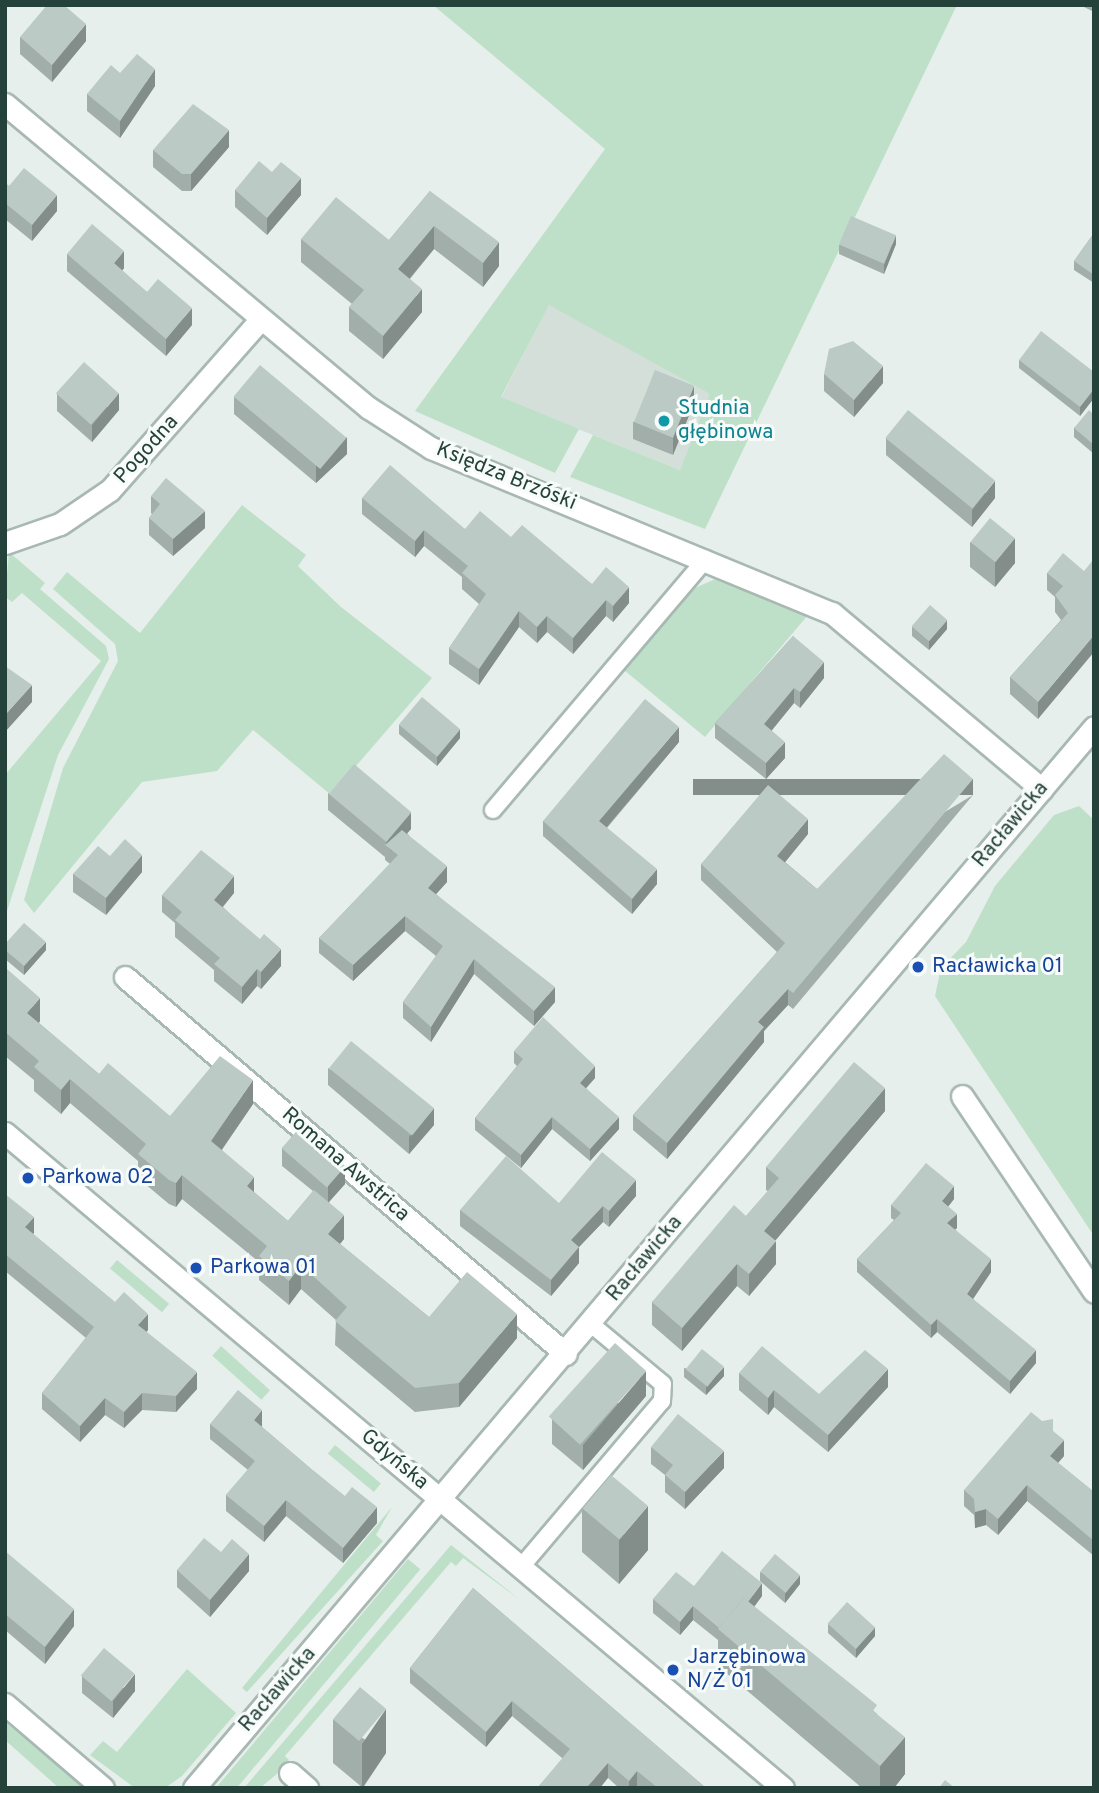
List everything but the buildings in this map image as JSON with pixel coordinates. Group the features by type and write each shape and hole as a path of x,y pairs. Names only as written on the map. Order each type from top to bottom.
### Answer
{"street":[{"name":"Księdza Brzóski","path":"5,104 369,408 431,448 706,559 841,618 1042,789"},
{"name":"Pogodna","path":"5,543 60,524 110,490 261,319"},
{"name":"Racławicka","path":"194,1788 566,1354 1094,727"},
{"name":"Romana Awstrica","path":"125,977 566,1354"},
{"path":"962,1096 1094,1292"},
{"name":"Gdyńska","path":"5,1133 783,1788"},
{"path":"5,1704 103,1788"},
{"path":"290,1773 307,1788"}],"lane":[{"path":"493,810 706,559"},
{"path":"521,1567 662,1401 663,1384 591,1324"}],"shaded area":[{"path":"549,304 711,394 680,470 501,398"}],"green space":[{"path":"433,5 957,5 705,529 570,477 593,435 680,470 710,394 549,305 501,397 579,429 555,473 415,411 605,149"},
{"path":"242,505 306,555 298,566 341,607 432,678 331,795 253,730 217,771 142,782 34,913 24,900 63,768 118,661 115,644 53,589 67,572 140,633"},
{"path":"9,552 45,583 40,589 106,646 109,659 58,755 5,917 5,775 101,661 22,593 12,602 5,597"},
{"path":"720,577 808,615 705,737 624,670 690,590"},
{"path":"1079,806 1094,820 1094,1236 935,996 941,968 966,942 995,886 1054,815"},
{"path":"117,1260 169,1304 162,1312 110,1268"},
{"path":"221,1346 270,1390 261,1400 212,1356"},
{"path":"335,1445 381,1484 374,1492 328,1453"},
{"path":"392,1507 376,1535 383,1541 247,1692 242,1688"},
{"path":"451,1545 519,1599 463,1558 456,1566 451,1562 285,1756 289,1760 278,1773 260,1788 244,1788"},
{"path":"408,1559 420,1569 237,1788 216,1788"},
{"path":"187,1669 236,1713 182,1776 165,1788 135,1788 90,1755 103,1741 117,1752"},
{"path":"5,1722 85,1788 59,1788 5,1740"}],"place":[{"name":"Studnia głębinowa","path":"664,421"},
{"name":"Racławicka 01","path":"918,967"},
{"name":"Parkowa 02","path":"28,1178"},
{"name":"Parkowa 01","path":"196,1268"},
{"name":"Jarzębinowa N/Ż 01","path":"673,1670"}]}
